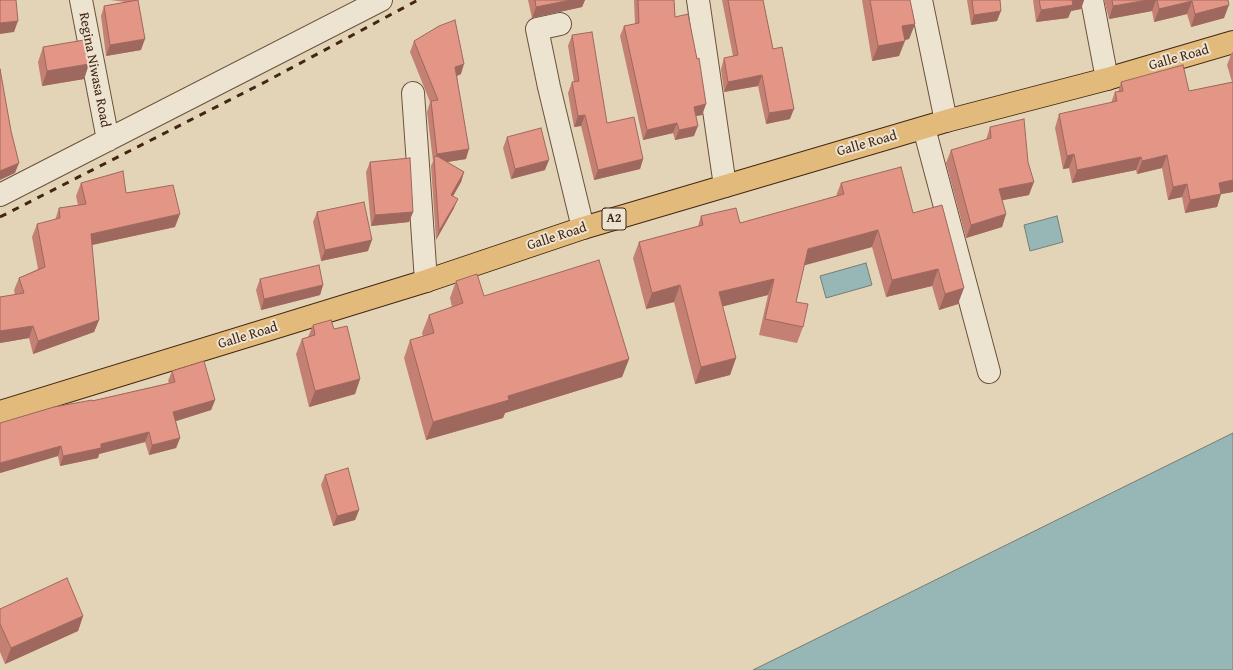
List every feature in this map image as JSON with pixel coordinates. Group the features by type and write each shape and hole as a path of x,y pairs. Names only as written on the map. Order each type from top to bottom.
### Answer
{"highway":[{"name":"Galle Road","path":"0,412 426,281 583,228 946,121 1107,78 1233,42"}],"street":[{"name":"Regina Niwasa Road","path":"81,0 108,140"},
{"path":"0,194 380,0"},
{"path":"698,0 725,186"},
{"path":"922,0 946,121"},
{"path":"1092,0 1107,78"},
{"path":"560,24 537,29 549,87 583,228"},
{"path":"413,93 426,281"},
{"path":"924,128 989,372"}],"water":[{"path":"1057,216 1063,242 1030,251 1024,225"},
{"path":"866,263 872,285 826,298 820,276"},
{"path":"1233,433 1233,670 753,670"}],"building":[{"path":"0,0 16,0 18,21 0,23"},
{"path":"138,0 145,39 110,45 104,6"},
{"path":"535,0 571,0 536,7"},
{"path":"638,0 674,0 675,17 688,14 697,59 699,58 706,104 694,107 698,126 679,130 677,123 647,130 624,26 639,23"},
{"path":"728,0 763,0 773,49 782,47 794,109 769,113 762,75 728,82 724,58 738,55"},
{"path":"870,0 910,0 915,24 902,26 905,41 878,46"},
{"path":"972,0 1000,0 1001,11 974,15"},
{"path":"1039,0 1072,0 1073,5 1041,10"},
{"path":"1112,0 1148,0 1113,6"},
{"path":"1157,0 1228,0 1229,5 1195,14 1192,1 1159,9"},
{"path":"455,20 464,64 455,67 469,149 437,154 431,101 438,100 414,41 439,26"},
{"path":"592,32 607,123 634,117 643,159 598,170 585,115 578,116 572,82 579,81 572,35"},
{"path":"84,40 89,64 47,71 43,47"},
{"path":"1183,65 1189,91 1233,82 1233,180 1219,183 1221,194 1190,200 1187,184 1173,187 1167,155 1142,161 1141,157 1077,170 1074,154 1067,156 1059,114 1117,101 1115,92 1123,91 1121,82"},
{"path":"0,69 11,131 19,163 0,171"},
{"path":"1024,119 1028,162 1034,182 999,189 1006,214 971,225 951,150 991,138 990,127"},
{"path":"541,128 549,160 515,169 507,137"},
{"path":"437,156 464,172 451,195 458,199 439,231 434,157"},
{"path":"410,158 413,212 375,215 370,162"},
{"path":"901,167 913,213 942,205 964,288 945,294 938,269 892,280 878,230 808,249 796,302 808,304 803,327 765,319 774,279 719,292 736,358 701,367 680,285 652,293 639,242 703,225 701,216 736,208 740,223 844,194 841,183"},
{"path":"123,171 126,193 173,185 180,214 91,234 99,320 38,341 33,326 0,331 0,297 24,293 19,278 45,267 37,224 60,218 59,208 86,204 81,183"},
{"path":"364,202 372,240 325,250 317,212"},
{"path":"599,260 629,359 508,396 509,400 433,422 410,340 434,333 429,315 463,303 456,281 477,274 484,296"},
{"path":"319,265 323,285 264,299 260,279"},
{"path":"331,320 334,329 347,326 360,379 315,391 302,339 315,335 313,325"},
{"path":"204,361 215,400 173,412 180,438 152,445 149,432 101,444 101,448 63,456 61,446 0,463 0,423 54,407 92,401 175,382 172,371"},
{"path":"348,468 359,510 337,516 325,475"},
{"path":"67,578 83,616 11,648 0,624 0,609"}],"railway":[{"path":"0,217 267,81 418,0"}]}
